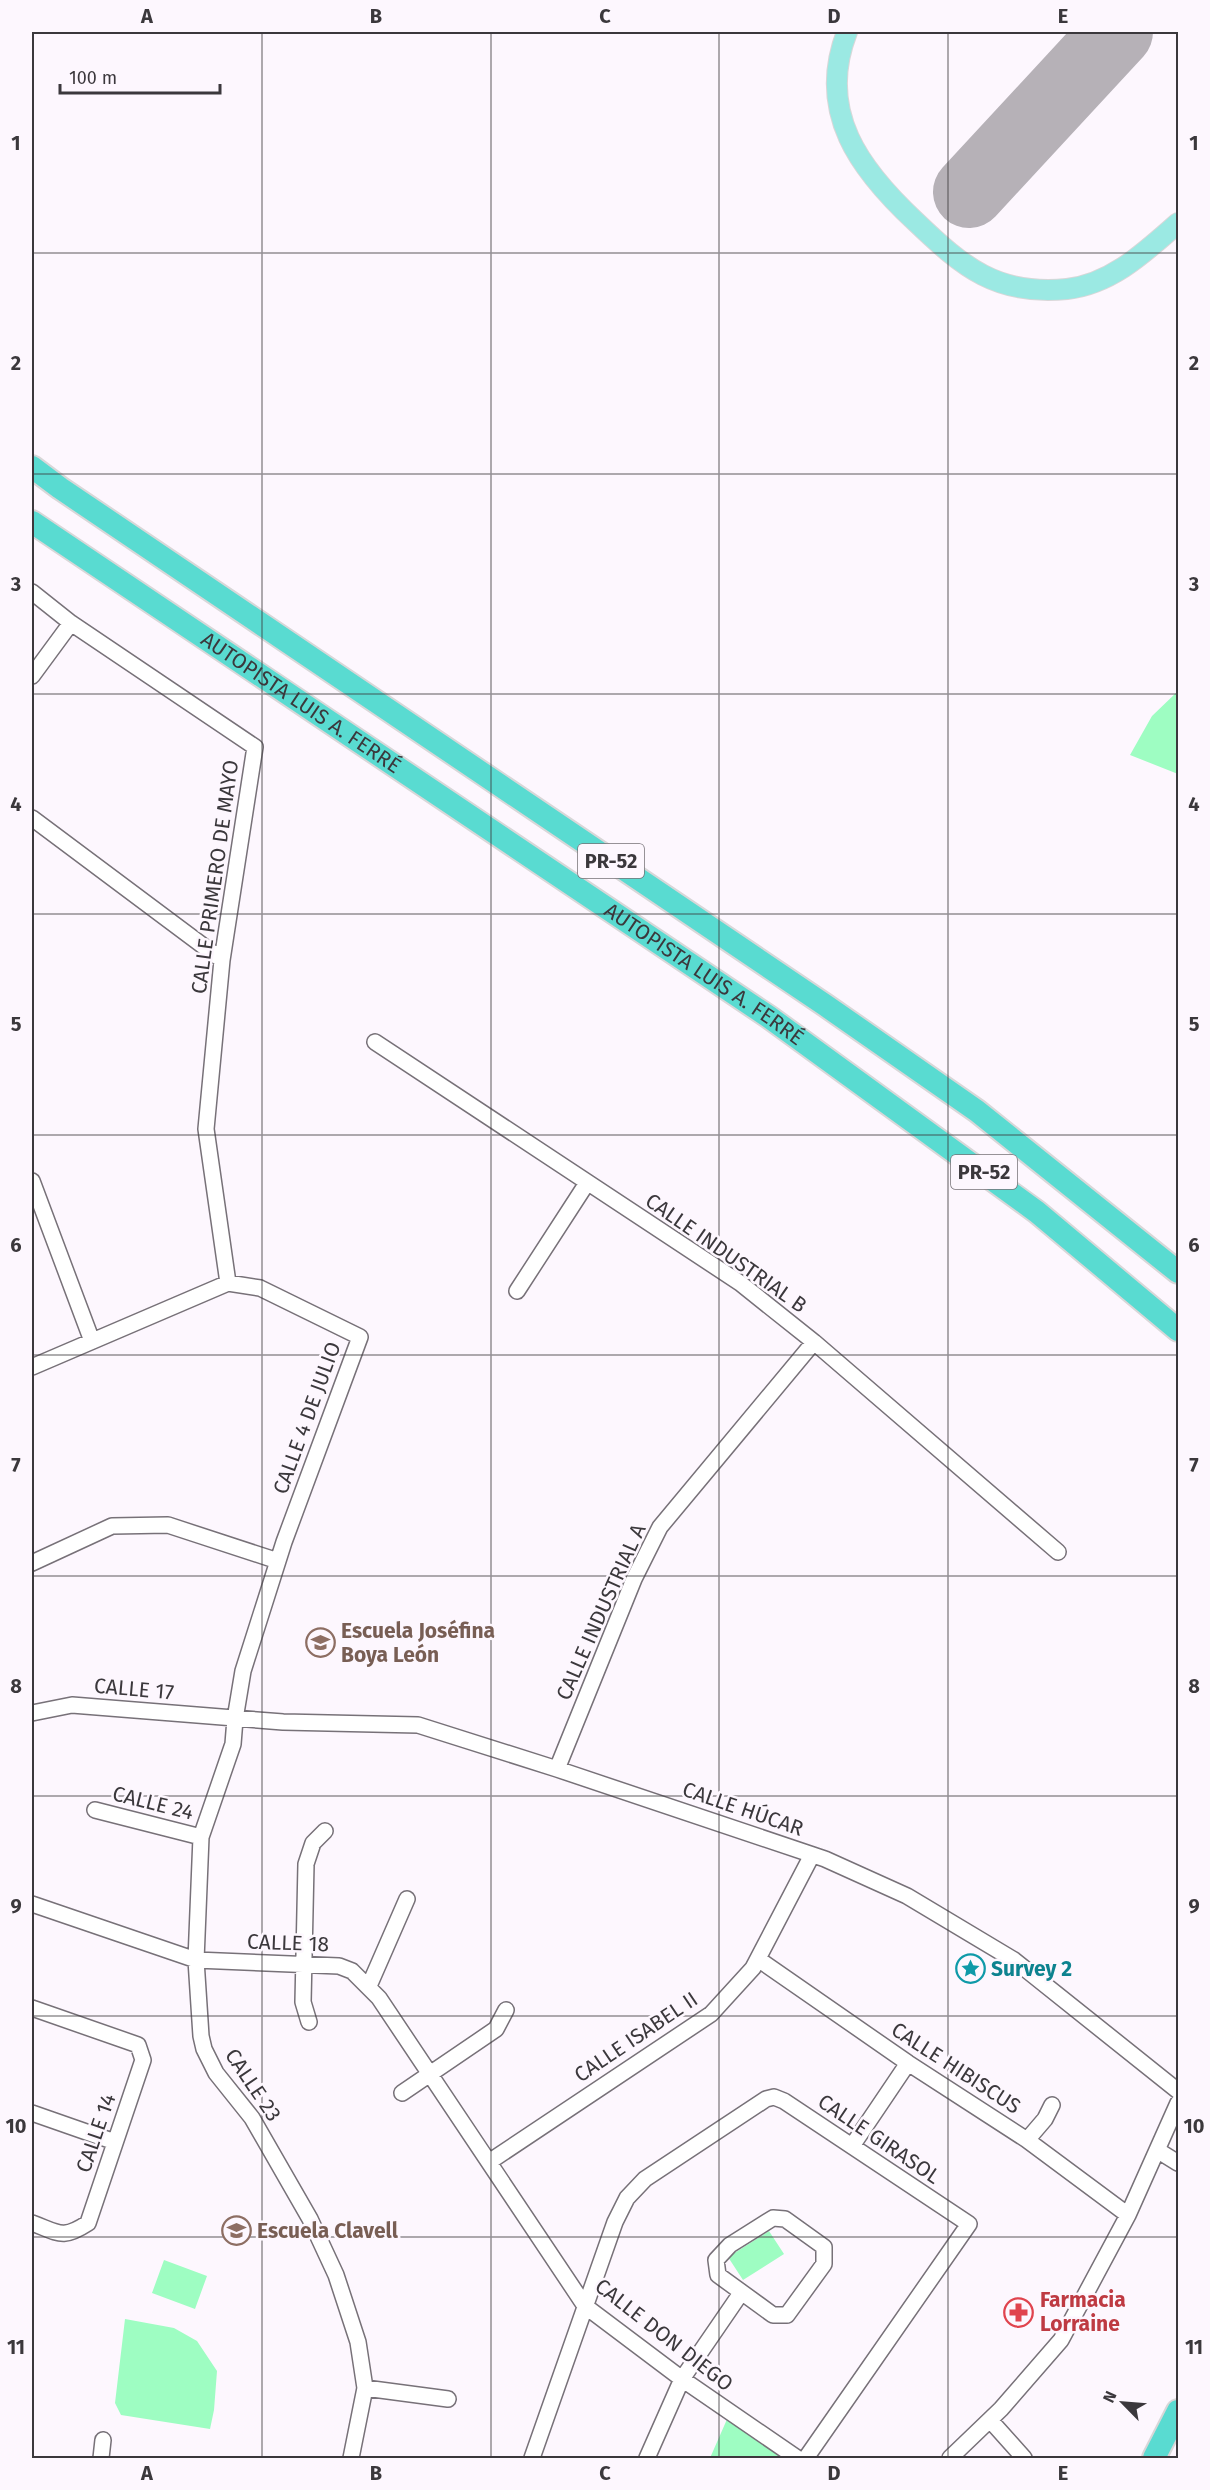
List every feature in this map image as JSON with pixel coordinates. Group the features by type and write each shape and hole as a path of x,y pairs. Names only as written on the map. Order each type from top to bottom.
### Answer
{"highway":[{"name":"AUTOPISTA LUIS A. FERRÉ","path":"32,467 825,1005 977,1111 1179,1272"},
{"name":"AUTOPISTA LUIS A. FERRÉ","path":"32,522 769,1017 1036,1212 1178,1329"},
{"path":"1147,1245 1179,1260"},
{"path":"1154,2458 1179,2411"}],"main road":[{"path":"847,32 840,56 837,90 843,124 856,155 877,182 909,215 947,251 974,271 988,279 1020,288 1053,290 1085,286 1129,264 1179,223"}],"street":[{"name":"CALLE PRIMERO DE MAYO","path":"32,592 72,623 255,747 222,960 206,1129 228,1282"},
{"path":"32,676 72,623"},
{"path":"32,818 222,960"},
{"name":"CALLE INDUSTRIAL B","path":"375,1042 740,1283 814,1342 1058,1552"},
{"path":"32,1181 92,1341"},
{"path":"517,1291 587,1182"},
{"path":"32,1367 228,1282"},
{"name":"CALLE 4 DE JULIO","path":"228,1282 260,1288 360,1337 278,1561 243,1671 235,1719"},
{"name":"CALLE INDUSTRIAL A","path":"556,1769 634,1579 660,1527 814,1342"},
{"path":"32,1563 112,1526 168,1525 278,1561"},
{"name":"CALLE 17","path":"32,1713 72,1705 235,1719"},
{"name":"CALLE HÚCAR","path":"235,1719 418,1725 812,1855 907,1896 1014,1960 1179,2091"},
{"name":"CALLE 23","path":"235,1719 233,1744 201,1837 196,1960 201,2036 204,2049 216,2073 252,2118 310,2219 336,2275 358,2342 365,2388 351,2458"},
{"name":"CALLE 24","path":"95,1810 201,1837"},
{"path":"309,2022 303,2002 306,1864 313,1843 325,1831"},
{"name":"CALLE ISABEL II","path":"489,2162 711,2014 758,1959 812,1855"},
{"path":"369,1986 407,1899"},
{"name":"CALLE 18","path":"32,1904 196,1960 303,1963 339,1966 352,1971 369,1986 489,2162"},
{"name":"CALLE HIBISCUS","path":"758,1959 908,2063 1027,2140 1128,2215"},
{"name":"CALLE 14","path":"32,2008 138,2045 143,2060 88,2223 72,2234 65,2235 32,2223"},
{"path":"402,2093 496,2029 506,2010"},
{"path":"852,2146 908,2063"},
{"name":"CALLE GIRASOL","path":"532,2458 615,2222 627,2198 645,2179 766,2099 774,2097 784,2100 969,2224 806,2458"},
{"path":"950,2458 1001,2409 1061,2340 1128,2215 1179,2103"},
{"path":"1027,2140 1046,2119 1052,2105"},
{"path":"32,2113 115,2142"},
{"path":"1157,2150 1179,2163"},
{"name":"CALLE DON DIEGO","path":"489,2162 585,2306 682,2379 797,2458"},
{"path":"773,2218 785,2219 824,2247 824,2264 787,2315 772,2315 741,2293 718,2276 716,2260 730,2245 773,2218"},
{"path":"647,2458 682,2379 741,2293"},
{"path":"365,2388 448,2399"},
{"path":"990,2420 1024,2458"},
{"path":"101,2458 103,2440"}],"green space":[{"path":"1178,691 1178,774 1130,755 1152,716"},
{"path":"769,2231 784,2254 743,2280 728,2257"},
{"path":"164,2260 207,2276 195,2309 152,2293"},
{"path":"125,2319 174,2328 197,2341 217,2371 210,2429 121,2415 115,2403"},
{"path":"728,2417 790,2458 710,2458"}],"runway":[{"path":"969,192 1117,32"}],"place":[{"name":"Escuela Joséfina Boya León","path":"320,1643"},
{"name":"Survey 2","path":"970,1969"},
{"name":"Escuela Clavell","path":"236,2231"},
{"name":"Farmacia Lorraine","path":"1019,2312"}]}
